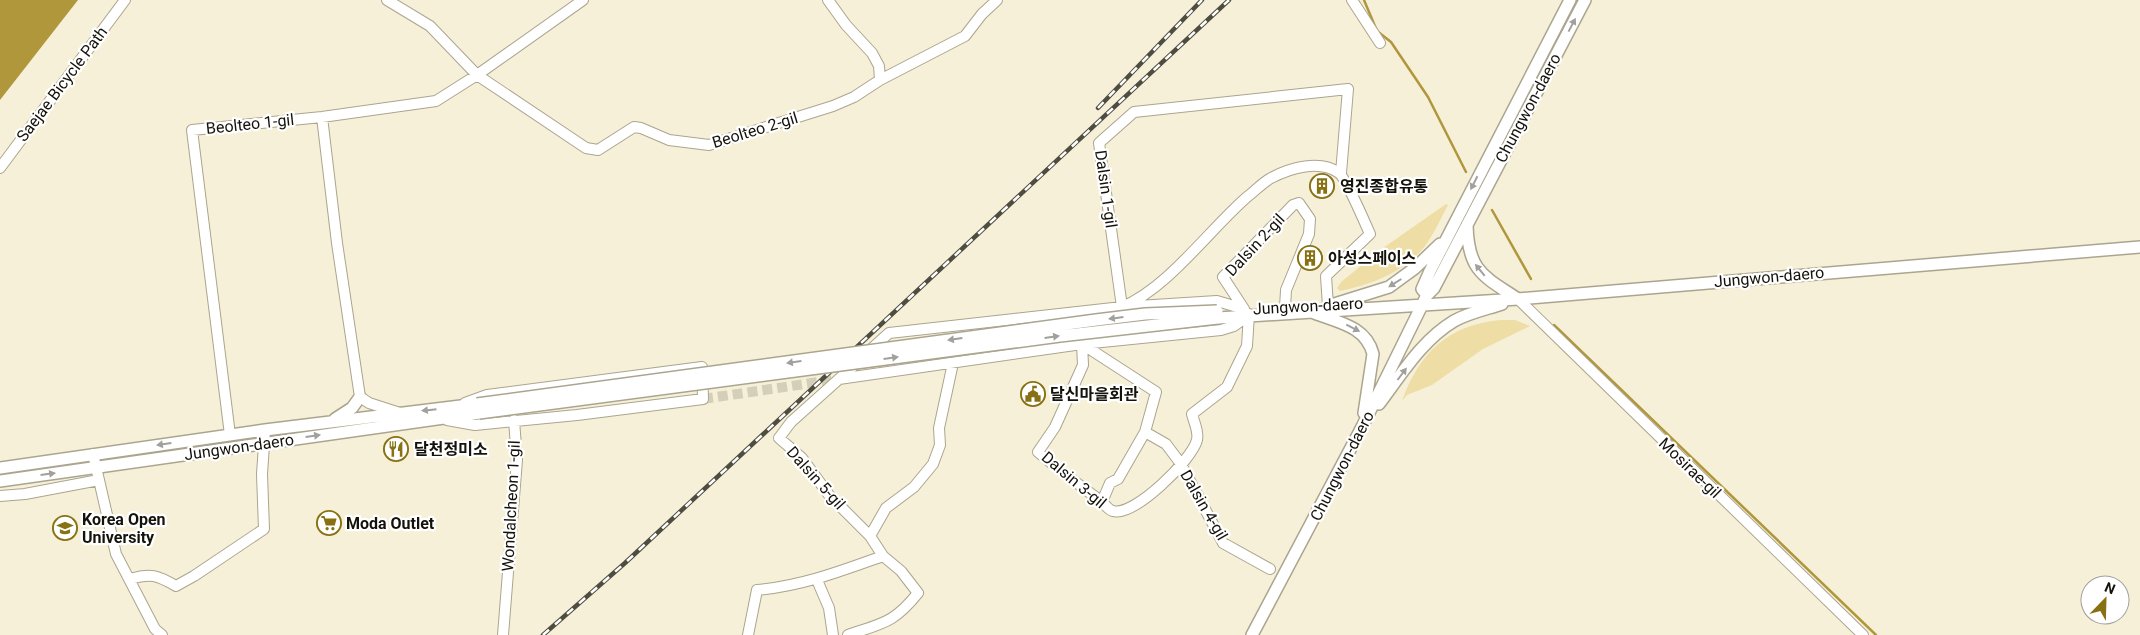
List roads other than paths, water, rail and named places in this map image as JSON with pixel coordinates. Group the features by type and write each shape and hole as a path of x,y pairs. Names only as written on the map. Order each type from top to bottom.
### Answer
{"street":[{"name":"Saejae Bicycle Path","path":"0,168 125,0"},
{"name":"Beolteo 2-gil","path":"387,0 430,26 478,76 586,148 598,150 634,127 669,140 709,145 760,131 833,106 964,36 982,14 998,0"},
{"name":"Beolteo 1-gil","path":"230,435 192,130 322,117 436,101 478,76 583,0"},
{"path":"828,0 846,25 872,53 880,66 880,80"},
{"path":"1352,0 1380,43"},
{"name":"Chungwon-daero","path":"1427,295 1422,289 1445,239 1570,0"},
{"name":"Chungwon-daero","path":"1252,635 1362,427 1421,306 1432,290 1585,0"},
{"name":"Dalsin 1-gil","path":"1122,307 1099,143 1134,112 1348,89 1341,174"},
{"path":"322,117 337,243 360,397 352,408 332,421"},
{"path":"1122,307 1136,301 1184,260 1239,205 1270,179 1294,168 1326,166 1341,174 1370,234 1326,276 1328,306 1389,287 1415,268 1445,239"},
{"name":"Dalsin 2-gil","path":"1247,312 1223,277 1293,205 1299,203 1310,219 1309,234 1286,290 1285,308"},
{"path":"1467,223 1471,258 1477,269 1487,279 1518,299"},
{"name":"Jungwon-daero","path":"1247,312 1390,308 1398,305 1421,306 1518,299 2140,247"},
{"path":"1362,427 1403,372 1434,336 1456,320 1518,299"},
{"name":"Mosirae-gil","path":"1518,299 1863,635"},
{"path":"1218,301 1247,312 1234,326 1221,330 1082,344 839,379 889,332 1122,307 1218,301"},
{"name":"Jungwon-daero","path":"0,481 441,418 478,409 1060,336 1217,314 1392,302 1398,305"},
{"path":"1307,311 1354,328 1371,345 1374,354 1362,427"},
{"name":"Dalsin 3-gil","path":"1082,344 1083,365 1055,427 1038,452 1081,489 1102,502 1112,511 1120,511 1154,494 1181,464 1196,443 1198,433 1192,414 1227,387 1247,346 1247,312"},
{"path":"1082,344 1156,392 1145,432 1118,479 1110,483 1102,502"},
{"path":"870,536 886,508 914,487 933,464 940,445 939,428 953,363"},
{"path":"452,407 487,395 702,367 703,399 577,415 514,420"},
{"name":"Dalsin 5-gil","path":"839,379 790,422 778,438 802,458 829,495 870,536 883,556 901,571 918,593 903,612 888,622 848,635"},
{"path":"360,397 369,403 401,413"},
{"name":"Jungwon-daero","path":"0,468 332,421 452,407 478,409"},
{"name":"Wondalcheon 1-gil","path":"441,418 474,425 514,420 517,460 503,635"},
{"path":"130,579 150,575 158,576 176,586 264,530 262,474 265,430"},
{"name":"Dalsin 4-gil","path":"1145,432 1166,444 1181,464 1223,543 1270,569"},
{"path":"94,454 112,542 156,633"},
{"path":"0,496 25,494 100,480"},
{"path":"748,635 751,631 757,590 779,588 817,580 883,556"},
{"path":"817,580 829,608 833,635"}],"waterway":[{"path":"1364,0 1377,31 1391,42 1428,97 1466,172"},
{"path":"1492,210 1531,279"},
{"path":"1554,325 1876,635"}],"tunnel":[{"path":"703,399 839,379"}],"railway":[{"path":"1098,108 1202,0"},
{"path":"543,635 625,563 1229,0"}],"place":[{"name":"영진종합유통","path":"1322,186"},
{"name":"아성스페이스","path":"1310,258"},
{"name":"달신마을회관","path":"1033,394"},
{"name":"달천정미소","path":"396,449"},
{"name":"Moda Outlet","path":"329,523"},
{"name":"Korea Open University","path":"65,528"}]}
